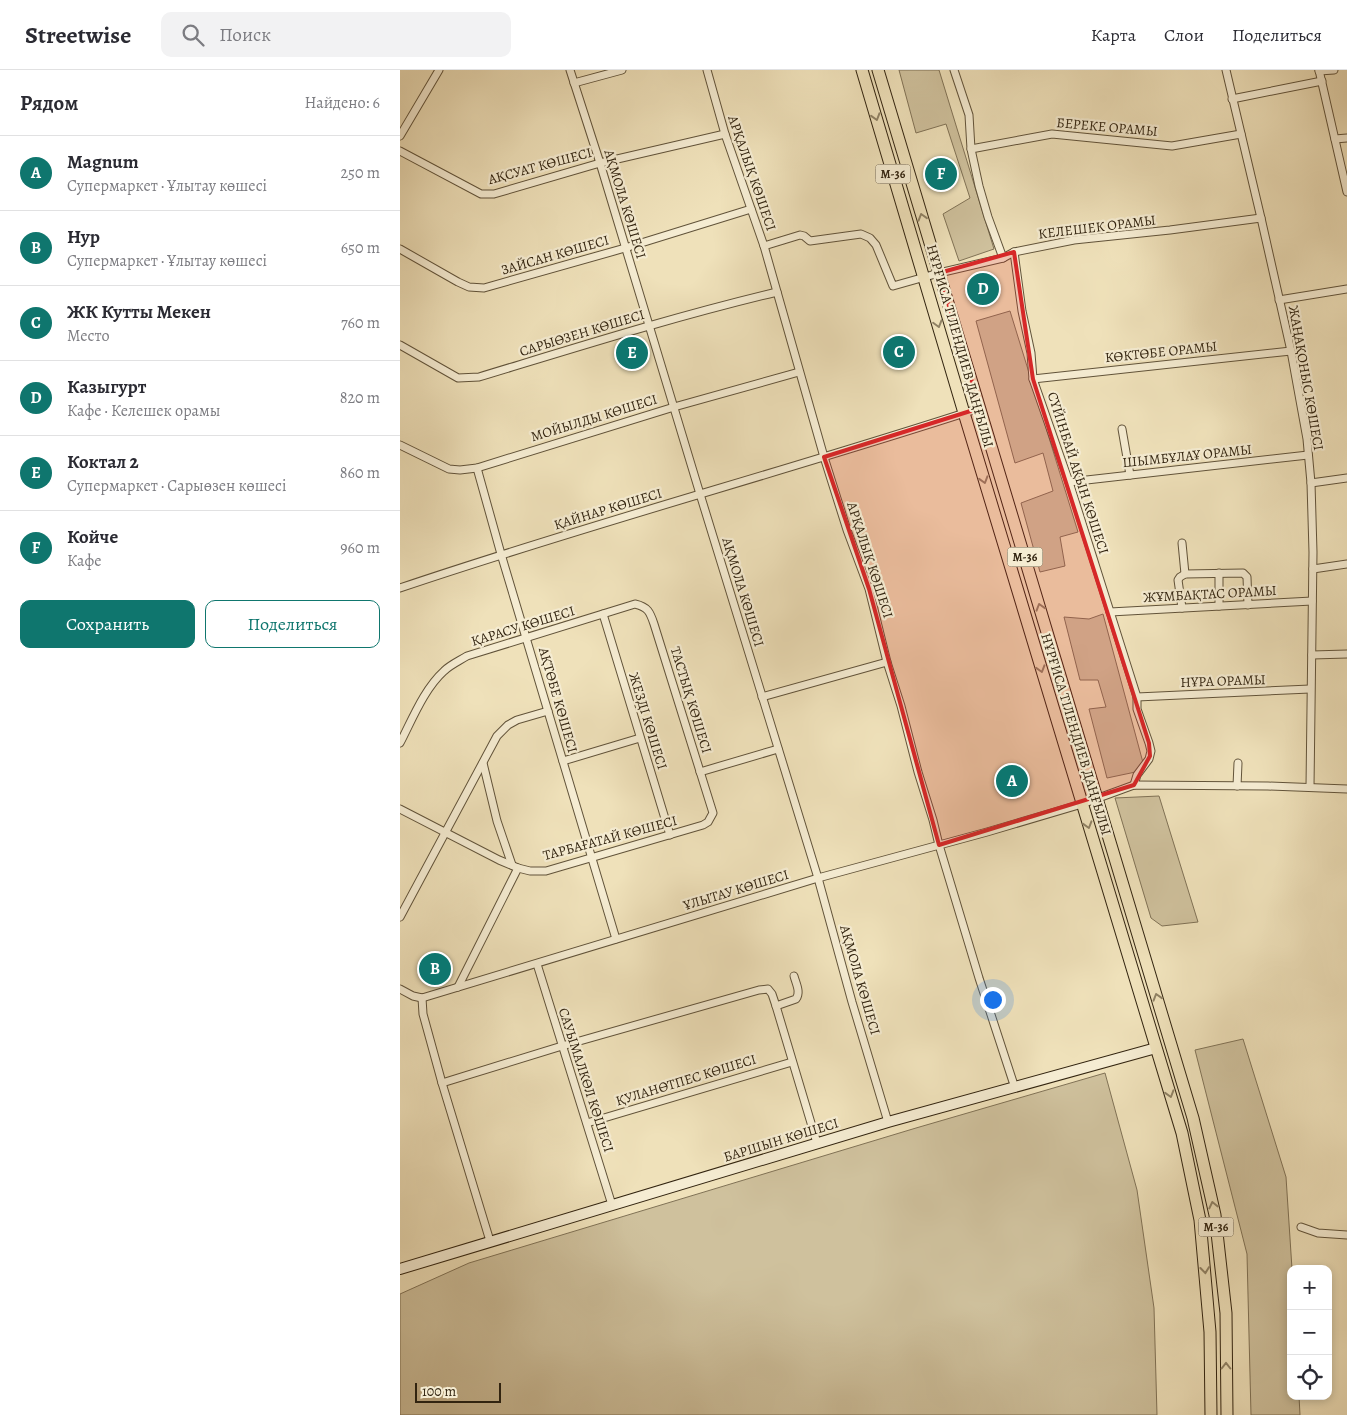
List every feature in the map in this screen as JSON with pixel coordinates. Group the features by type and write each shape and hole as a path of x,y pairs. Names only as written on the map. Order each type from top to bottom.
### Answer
{"main road":[{"name":"НҰРҒИСА ТІЛЕНДИЕВ ДАҢҒЫЛЫ","path":"862,70 1182,1132 1200,1220 1210,1332 1211,1415"},
{"name":"НҰРҒИСА ТІЛЕНДИЕВ ДАҢҒЫЛЫ","path":"878,70 1193,1118 1215,1214 1226,1313 1227,1415"}],"street":[{"path":"400,136 439,70"},
{"name":"АҚМОЛА КӨШЕСІ","path":"570,70 818,878 852,1002 888,1122"},
{"path":"574,83 622,70"},
{"name":"АРҚАЛЫҚ КӨШЕСІ","path":"707,70 724,134 764,246 824,457 847,530 869,589 887,662 901,706 918,772 934,820 939,845 979,978 1015,1088"},
{"path":"954,70 969,115 971,149 988,217 1003,258"},
{"name":"ЖАҢАҚОНЫС КӨШЕСІ","path":"1226,70 1291,350 1307,439 1311,483 1313,569 1310,787"},
{"path":"1334,70 1319,71 1347,192"},
{"path":"1232,99 1322,81"},
{"name":"АҚСУАТ КӨШЕСІ","path":"400,151 481,194 494,194 600,163 724,134"},
{"name":"БЕРЕКЕ ОРАМЫ","path":"971,149 1052,134 1172,146 1241,134"},
{"path":"1335,140 1347,138"},
{"name":"ЗАЙСАН КӨШЕСІ","path":"400,249 458,282 484,288 625,248 751,209"},
{"name":"КЕЛЕШЕК ОРАМЫ","path":"939,273 1003,258 1014,252 1074,240 1261,218"},
{"path":"764,246 800,236 804,236 810,241 861,234 874,241 893,286 939,273"},
{"name":"СҮЙІНБАЙ АҚЫН КӨШЕСІ","path":"1014,252 1022,311 1031,352 1033,379 1069,482 1137,697 1137,709 1151,751 1149,760 1137,775 1134,785"},
{"path":"1279,300 1347,289"},
{"name":"САРЫӨЗЕН КӨШЕСІ","path":"400,344 458,378 479,377 649,326 777,292"},
{"name":"КӨКТӨБЕ ОРАМЫ","path":"1033,379 1291,350"},
{"name":"МОЙЫЛДЫ КӨШЕСІ","path":"400,445 449,468 460,470 477,468 674,407 800,372"},
{"name":"ҚАЙНАР КӨШЕСІ","path":"400,588 501,554 980,408"},
{"path":"1122,429 1130,475"},
{"name":"ШЫМБҰЛАҰ ОРАМЫ","path":"1069,482 1308,455"},
{"name":"АҚТӨБЕ КӨШЕСІ","path":"477,468 616,939"},
{"path":"1311,483 1347,478"},
{"path":"1182,543 1184,574"},
{"path":"1313,569 1347,564"},
{"path":"1219,573 1219,606"},
{"path":"1182,608 1178,580 1184,574 1243,573 1247,578 1248,605"},
{"name":"ЖҰМБАҚТАС ОРАМЫ","path":"1110,612 1312,601"},
{"name":"ҚАРАСУ КӨШЕСІ","path":"400,743 428,689 445,670 467,656 635,604"},
{"name":"ТАСТЫҚ КӨШЕСІ","path":"635,604 644,606 650,613 713,813"},
{"name":"ЖЕЗДІ КӨШЕСІ","path":"603,614 670,835"},
{"path":"1312,656 1347,654"},
{"path":"762,697 887,662"},
{"name":"НҰРА ОРАМЫ","path":"1137,697 1310,689"},
{"path":"400,917 498,736 508,725 517,720 548,712"},
{"path":"563,761 640,738"},
{"path":"700,772 778,749"},
{"path":"458,987 515,867 497,821 483,763"},
{"path":"1237,786 1238,763"},
{"name":"ҰЛЫТАУ КӨШЕСІ","path":"422,998 818,878 1082,804 1134,785 1347,788"},
{"name":"ТАРБАҒАТАЙ КӨШЕСІ","path":"400,809 499,860 530,871 546,870 703,825 708,822 713,813"},
{"name":"САУЫМАЛКӨЛ КӨШЕСІ","path":"537,964 612,1205"},
{"path":"776,1006 796,999 798,996 794,976"},
{"path":"400,989 413,996 422,998 423,1014 442,1083 490,1242"},
{"path":"442,1083 562,1046 768,989 776,1006 817,1143"},
{"name":"БАРШЫН КӨШЕСІ","path":"400,1269 888,1122 1171,1044"},
{"name":"ҚУЛАНӨТПЕС КӨШЕСІ","path":"587,1123 792,1062"},
{"path":"1301,1227 1318,1232 1347,1235"}],"highlighted area":[{"path":"1014,252 1033,379 1149,743 1150,756 1134,785 939,845 869,589 824,457 980,408 939,273"}],"shaded area":[{"path":"899,70 939,70 994,249 959,261 943,214 970,198 946,124 916,133"},
{"path":"1010,311 1078,532 1060,537 1065,566 1040,572 1021,503 1053,491 1043,453 1015,463 976,321"},
{"path":"1103,614 1145,770 1107,778 1089,709 1106,707 1098,680 1080,680 1064,617 1089,619"},
{"path":"1159,796 1198,922 1162,926 1151,918 1115,798"},
{"path":"1243,1039 1286,1177 1292,1265 1287,1265 1287,1400 1299,1400 1300,1415 1251,1415 1247,1254 1195,1050"},
{"path":"1105,1073 1137,1190 1154,1308 1157,1415 400,1415 400,1294 469,1263"}],"place":[{"name":"Койче","path":"941,174"},
{"name":"Казыгурт","path":"983,289"},
{"name":"ЖК Кутты Мекен","path":"899,352"},
{"name":"Коктал 2","path":"632,353"},
{"name":"Magnum","path":"1012,781"},
{"name":"Нур","path":"435,969"}]}
